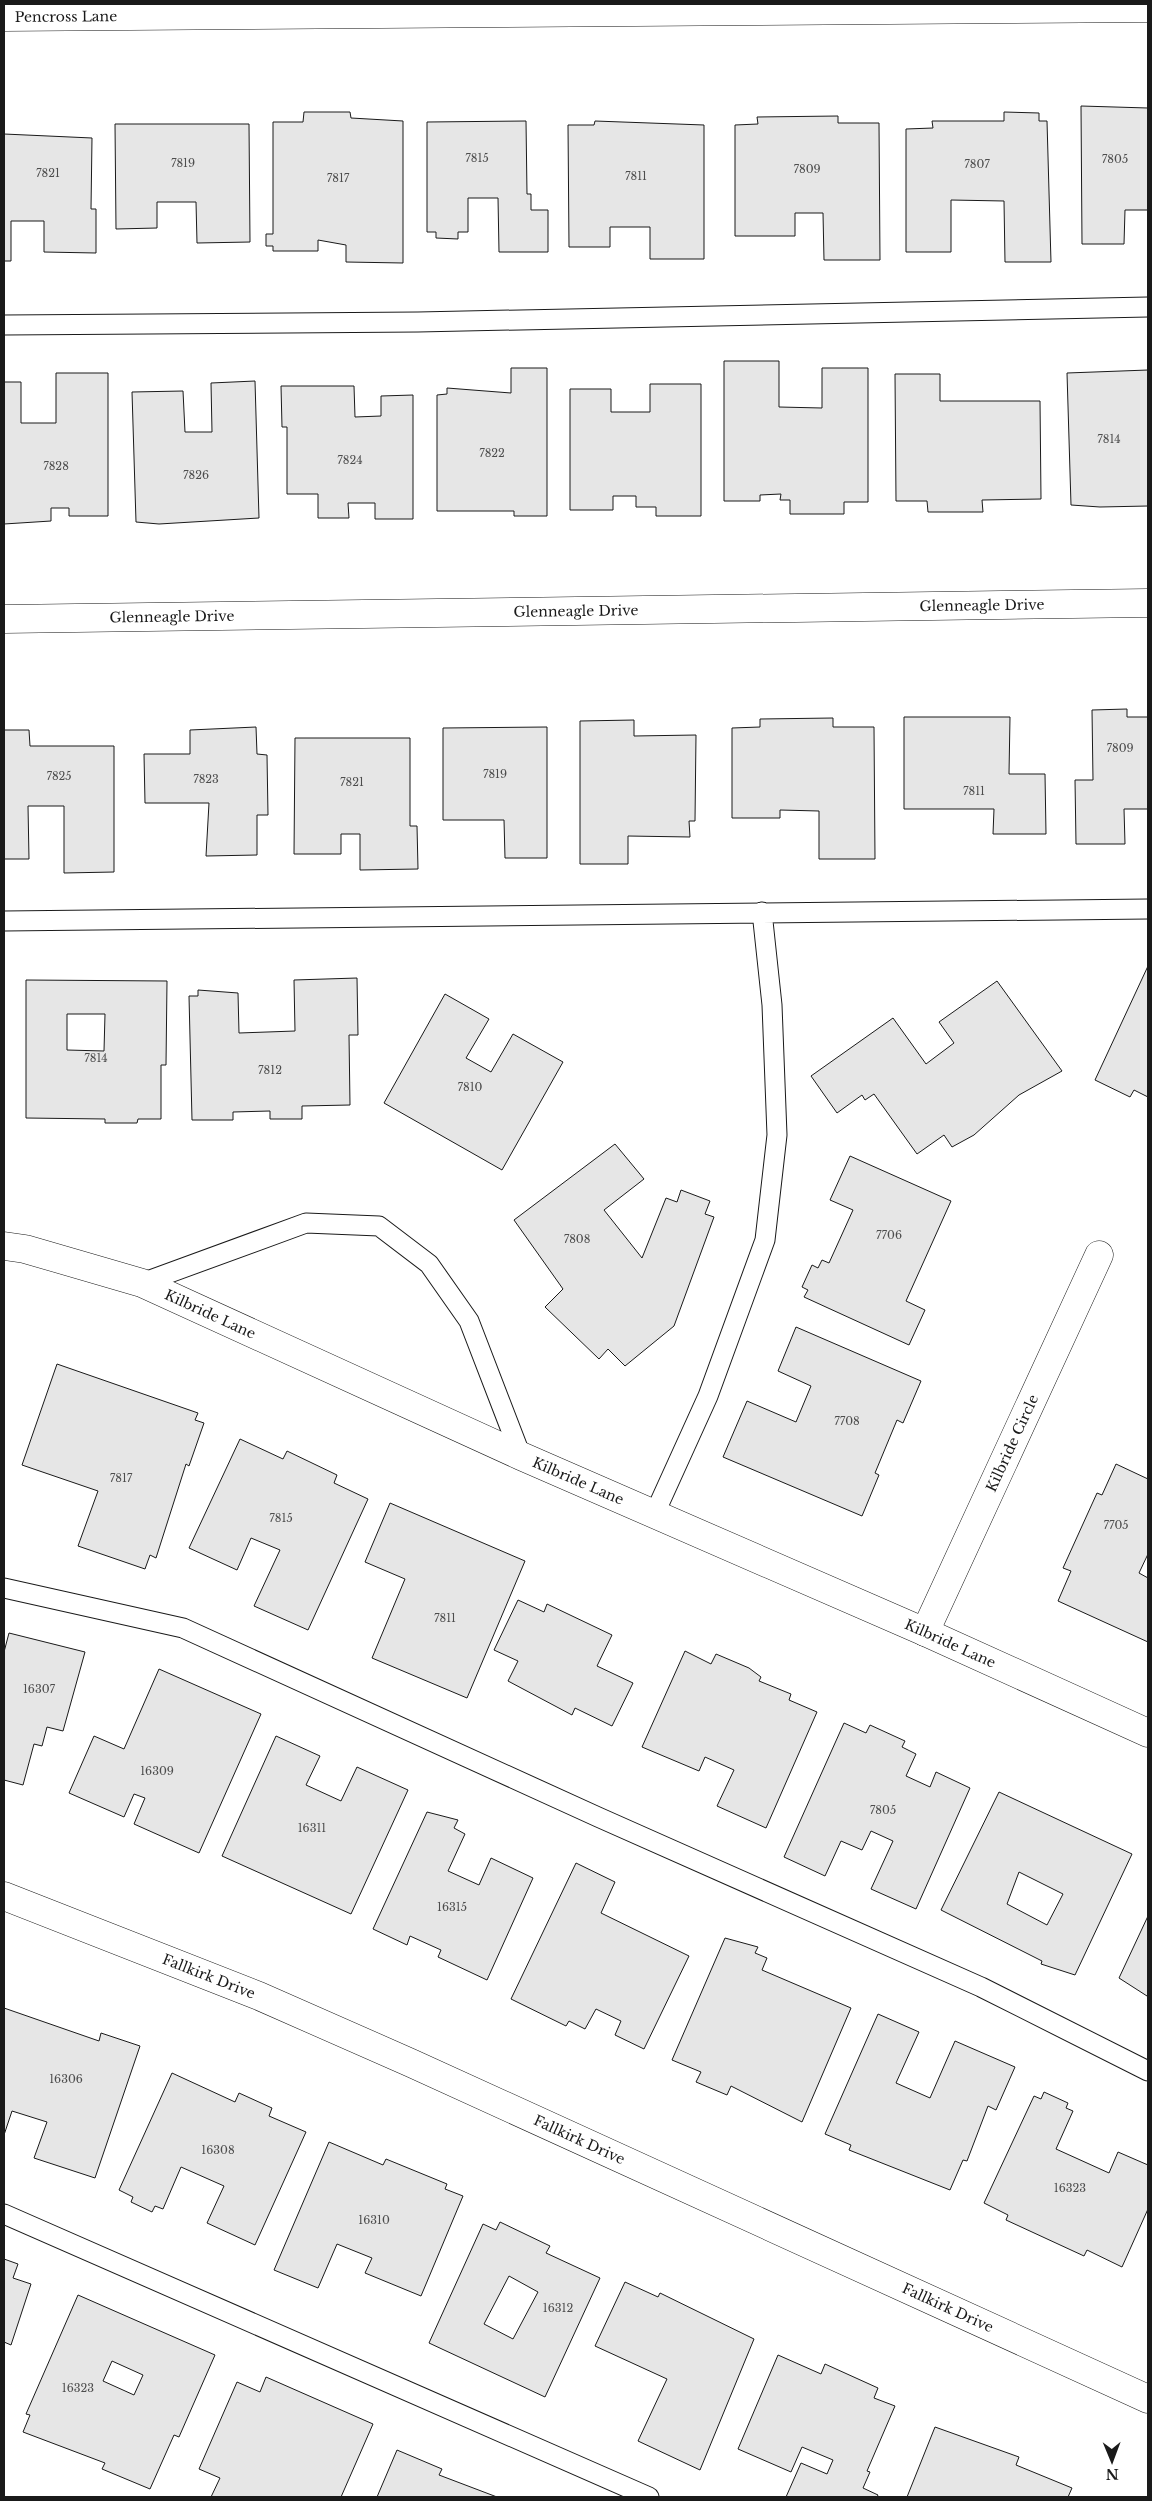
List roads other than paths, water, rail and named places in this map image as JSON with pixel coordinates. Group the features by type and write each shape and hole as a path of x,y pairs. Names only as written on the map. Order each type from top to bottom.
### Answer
{"street":[{"name":"Pencross Lane","path":"4,17 1148,8"},
{"name":"Glenneagle Drive","path":"4,619 1148,603"},
{"name":"Kilbride Lane","path":"4,1246 25,1249 142,1283 521,1456 926,1632 1148,1733"},
{"name":"Kilbride Circle","path":"926,1632 1099,1255"},
{"name":"Fallkirk Drive","path":"4,1896 259,1996 394,2055 1147,2396"}],"lane":[{"path":"4,325 418,322 1148,306"},
{"path":"4,921 1148,909"},
{"path":"654,1515 708,1396 765,1240 777,1134 772,1006 762,912"},
{"path":"142,1283 306,1223 379,1226 429,1264 469,1321 521,1456"},
{"path":"4,1588 183,1628 580,1809 982,1987 1148,2070"},
{"path":"4,2214 649,2497"}]}
